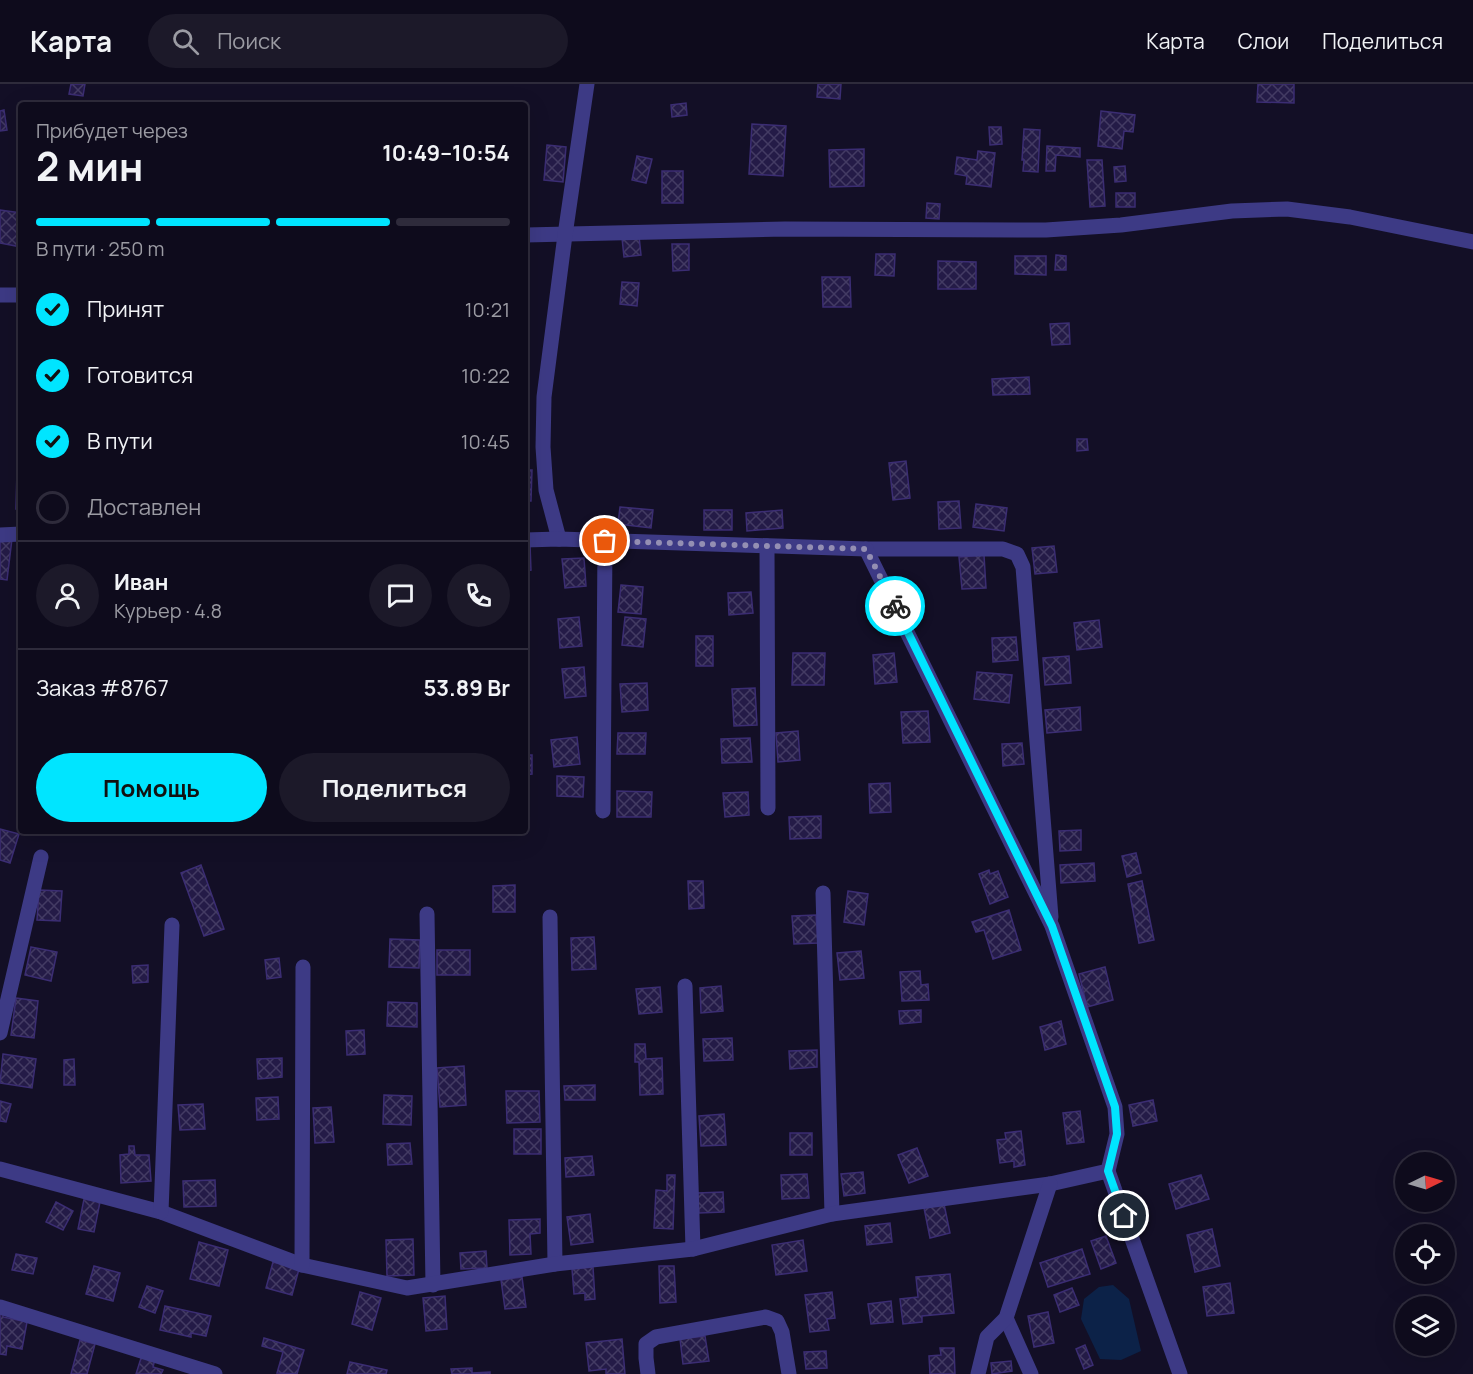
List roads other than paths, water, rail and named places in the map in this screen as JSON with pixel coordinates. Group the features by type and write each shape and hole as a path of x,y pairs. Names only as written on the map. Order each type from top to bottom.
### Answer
{"street":[{"path":"559,539 546,490 543,447 544,397 586,84"},
{"path":"528,235 785,229 1046,230 1121,225 1232,211 1287,209 1350,217 1473,242"},
{"path":"0,295 18,295"},
{"path":"0,535 18,534"},
{"path":"528,540 866,549 1003,549 1017,554 1023,567 1052,926"},
{"path":"603,811 605,541"},
{"path":"767,546 768,808"},
{"path":"866,549 1052,926 1115,1107 1117,1134 1108,1171 1180,1374"},
{"path":"0,1034 41,857"},
{"path":"823,893 832,1214"},
{"path":"428,914 433,1285"},
{"path":"550,917 555,1264"},
{"path":"161,1212 172,925"},
{"path":"302,1265 303,967"},
{"path":"685,986 693,1249"},
{"path":"0,1169 161,1212 302,1265 407,1288 555,1264 693,1249 832,1214 1050,1184 1108,1171"},
{"path":"978,1374 987,1337 1006,1318 1050,1184"},
{"path":"0,1307 216,1374"},
{"path":"648,1374 646,1344 656,1337 766,1317 777,1321 782,1332 789,1374"},
{"path":"1006,1318 1031,1374"}],"water":[{"path":"1113,1285 1129,1299 1141,1351 1121,1360 1100,1359 1081,1319 1084,1299 1099,1287"}]}
